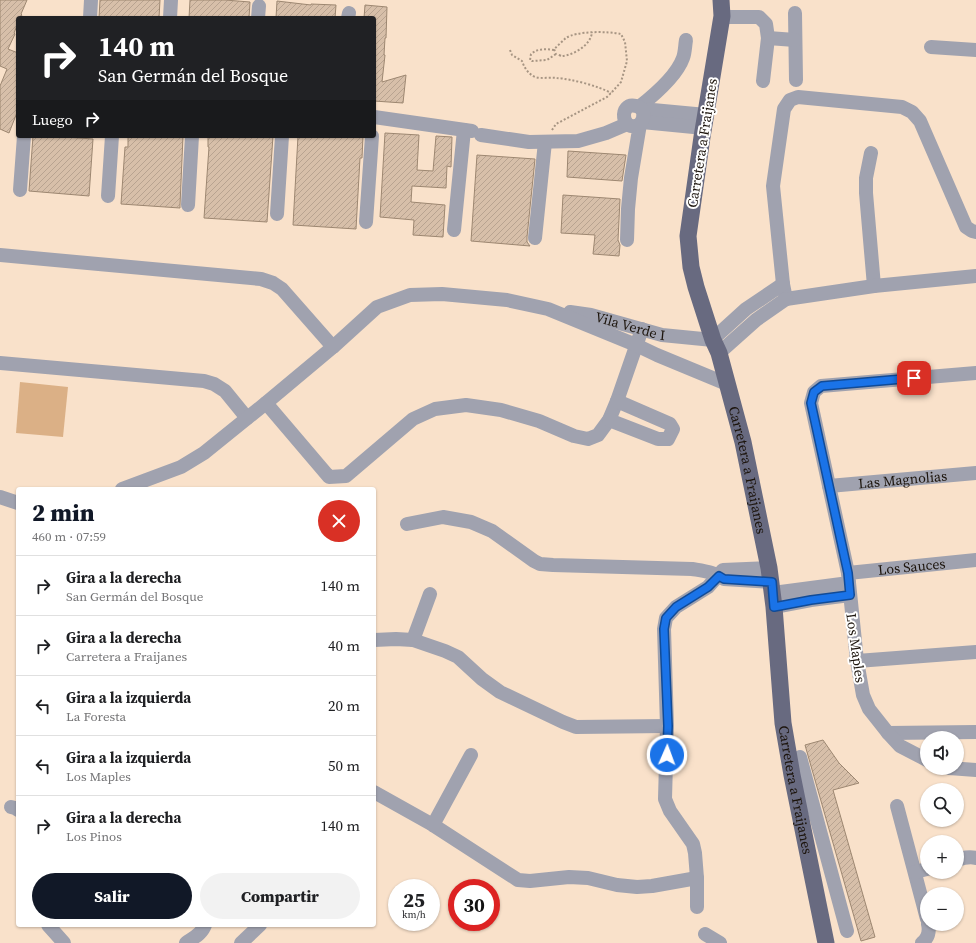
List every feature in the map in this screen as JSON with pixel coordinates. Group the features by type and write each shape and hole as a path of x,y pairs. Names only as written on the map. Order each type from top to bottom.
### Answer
{"main road":[{"name":"Carretera a Fraijanes","path":"722,8 688,236 691,267 743,442 772,587 783,723 798,773 826,943"}],"street":[{"path":"90,0 90,16"},
{"path":"170,16 171,0"},
{"path":"722,8 730,17 759,17 766,24 768,38 763,81"},
{"path":"795,13 796,80"},
{"path":"768,38 795,40"},
{"path":"376,117 529,142 578,141 606,133 638,117 655,94 677,69 684,58 686,40"},
{"path":"931,47 976,50"},
{"path":"786,298 783,284 772,186 784,109 790,100 798,97 902,107 912,112 920,121 966,227 976,232"},
{"path":"638,117 705,122"},
{"path":"627,240 628,209 638,117"},
{"path":"454,230 472,132"},
{"path":"20,190 24,138"},
{"path":"108,196 112,138"},
{"path":"188,205 192,138"},
{"path":"277,214 282,138"},
{"path":"366,222 372,138"},
{"path":"535,238 548,142"},
{"path":"871,153 866,178 866,194 874,286"},
{"path":"0,255 261,279 273,283 282,289 333,347"},
{"path":"715,344 756,320 786,298 874,286 976,276"},
{"path":"715,344 746,309 783,284"},
{"path":"127,487 181,467 204,453 333,347 377,307 410,295 442,294 507,300 548,309 727,384"},
{"name":"Vila Verde I","path":"548,309 591,315 662,335 715,344"},
{"path":"266,403 329,477 346,476 412,418 435,409 466,405 501,410 539,421 574,436 588,439 598,435 609,420 642,329"},
{"path":"0,363 204,381 214,384 225,391 247,418"},
{"name":"Los Maples","path":"920,756 900,746 869,708 863,695 857,661 849,583 830,486 811,403 814,392 822,386 976,373"},
{"path":"609,420 658,439 668,439 673,429 670,424 617,401"},
{"name":"Las Magnolias","path":"830,486 976,473"},
{"path":"0,497 16,501"},
{"path":"407,524 443,517 471,522 492,531 540,564 692,569 709,572 719,576 708,587 676,607 666,618 664,629 668,726 665,799 670,811 693,844 697,878 696,907"},
{"name":"Los Sauces","path":"719,576 724,570 772,587 849,583 976,560"},
{"path":"413,640 430,594"},
{"path":"376,640 396,638 413,640 445,651 458,657 482,679 500,692 563,722 576,726 668,726"},
{"path":"857,661 976,652"},
{"path":"888,733 976,732"},
{"path":"433,825 471,755"},
{"path":"800,757 798,773 847,931"},
{"path":"964,769 976,770"},
{"path":"376,793 433,825 518,880 530,881 569,877 588,878 617,884 652,886 697,878"},
{"path":"897,806 920,867"},
{"path":"964,857 972,856 976,858"},
{"path":"50,927 64,943"},
{"path":"186,943 201,933 204,927"},
{"path":"241,943 258,927"},
{"path":"922,943 926,940 929,931"},
{"path":"704,934 720,943"}],"path":[{"path":"554,50 556,54 562,56 575,52 584,47 592,38 592,32"},
{"path":"548,142 549,134 556,124 607,97 611,93 621,82 627,61 625,42 621,34 592,32 577,34 566,38 554,50"},
{"path":"510,50 512,55 522,60 524,66 530,74 536,77 559,78 600,88 611,93"},
{"path":"554,50 535,50 531,54 530,60 547,60 556,54"}],"shaded area":[{"path":"20,382 68,387 63,437 16,433"}],"building":[{"path":"0,0 27,0 21,16 16,16 15,34 8,49 16,52 16,115 9,133 0,129 0,86 7,69 0,66"},
{"path":"100,0 160,0 159,16 99,16"},
{"path":"190,0 250,2 249,16 189,16"},
{"path":"277,1 311,5 336,5 335,16 276,16"},
{"path":"365,5 387,7 382,82 406,75 403,103 376,101 376,16 364,16"},
{"path":"385,133 419,135 417,170 433,171 436,136 452,137 451,167 447,166 446,188 412,186 411,202 445,205 443,237 413,235 414,220 380,217"},
{"path":"33,138 93,139 89,196 29,191"},
{"path":"128,138 183,138 180,208 121,204 125,147 128,147"},
{"path":"208,138 273,138 267,222 204,218"},
{"path":"298,138 363,138 362,158 360,158 356,229 293,225"},
{"path":"568,151 626,155 622,181 567,177"},
{"path":"477,155 535,159 527,237 527,242 530,246 471,241"},
{"path":"563,195 620,199 618,240 620,245 619,256 593,254 595,235 561,233"},
{"path":"823,740 839,763 859,783 833,790 875,937 861,941 805,745"}],"route":[{"path":"667,755 668,726 664,629 666,618 676,607 708,587 719,576 724,579 772,582 774,607 850,595 848,573 811,403 814,392 822,386 914,378"}]}
